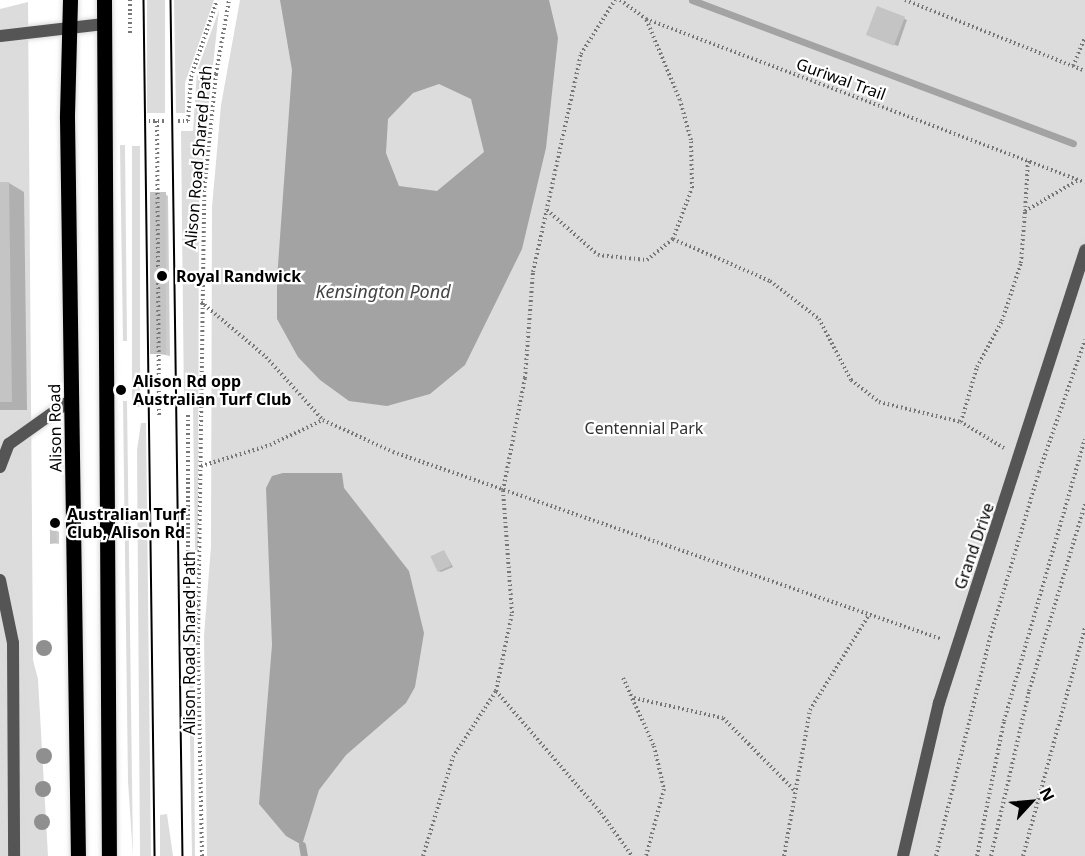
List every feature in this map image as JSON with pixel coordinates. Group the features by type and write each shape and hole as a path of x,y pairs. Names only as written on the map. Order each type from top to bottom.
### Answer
{"main road":[{"name":"Alison Road","path":"70,0 78,856"},
{"path":"104,0 109,856"}],"street":[{"path":"0,36 69,26 104,24"},
{"name":"Grand Drive","path":"903,856 939,703 1020,458 1085,250"},
{"path":"0,467 9,444 72,399"},
{"path":"0,580 13,643 14,856"}],"path":[{"path":"130,0 130,33"},
{"path":"178,121 188,121 191,77 217,0"},
{"name":"Alison Road Shared Path","path":"202,856 199,606 204,192 216,74 229,0"},
{"path":"423,856 453,757 496,691 512,613 503,490 525,378 533,272 581,54 617,0"},
{"name":"Guriwal Trail","path":"617,0 646,19 1085,182"},
{"path":"905,0 1085,71"},
{"path":"546,210 598,255 647,260 673,239 692,188 691,140 680,100 646,19"},
{"path":"1073,66 1085,38"},
{"path":"149,121 166,121"},
{"path":"157,121 159,415"},
{"path":"961,422 977,367 1002,321 1021,263 1028,161"},
{"path":"1025,211 1078,180"},
{"path":"673,239 770,281 819,319 851,380 879,402 961,422 1020,458"},
{"path":"201,301 266,357 324,420 393,452 957,645"},
{"path":"936,856 990,637 1039,472 1085,340"},
{"path":"188,415 188,596 199,606"},
{"path":"201,466 270,445 324,420"},
{"path":"977,856 1004,721 1085,439"},
{"path":"991,856 1029,691 1085,504"},
{"path":"784,856 810,710 869,615"},
{"path":"1023,856 1085,628"},
{"path":"623,678 654,746 664,789 646,856"},
{"path":"496,691 601,813 632,856"},
{"path":"634,698 723,718 794,791"}],"green space":[{"path":"147,0 165,0 165,113 147,113"},
{"path":"174,0 214,0 185,83 185,113 176,113"},
{"name":"Centennial Park","path":"240,0 1085,0 1085,856 207,856 204,636 211,546 212,207 221,105"},
{"path":"28,2 33,660 38,679 48,856 0,856 0,9"},
{"path":"219,10 199,194 198,551 195,552 193,405 184,405 181,131 193,131 197,71"},
{"path":"120,145 125,145 127,341 123,341"},
{"path":"132,146 140,146 140,407 132,407"},
{"path":"123,401 127,401 133,856 128,781"},
{"path":"141,423 146,423 151,856 140,856 137,450"},
{"path":"188,610 193,610 195,856 192,856"},
{"path":"167,814 173,856 160,856 160,815"}],"water":[{"name":"Kensington Pond","path":"280,0 549,0 558,38 546,148 522,249 465,365 430,394 387,406 349,401 320,380 298,357 277,319 277,279 292,70","holes":["439,84 471,99 484,152 437,191 399,186 386,153 388,119 413,93"]},
{"path":"283,473 342,473 344,488 409,571 424,633 415,687 406,703 346,755 319,790 302,845 286,836 259,804 272,645 266,488 272,476"}],"building":[{"path":"877,6 905,17 894,46 866,35"},
{"path":"0,182 9,182 12,402 0,402"},
{"path":"150,192 166,192 166,354 150,354"},
{"path":"50,529 56,529 57,543 50,544"},
{"path":"444,550 451,565 438,572 430,556"}],"waterway":[{"path":"692,0 1073,143"},
{"path":"302,845 304,856"}],"tram line":[{"path":"144,0 155,856"},
{"path":"171,0 183,856"}],"place":[{"name":"Royal Randwick","path":"162,276"},
{"name":"Alison Rd opp Australian Turf Club","path":"121,390"},
{"name":"Australian Turf Club, Alison Rd","path":"55,523"}]}
